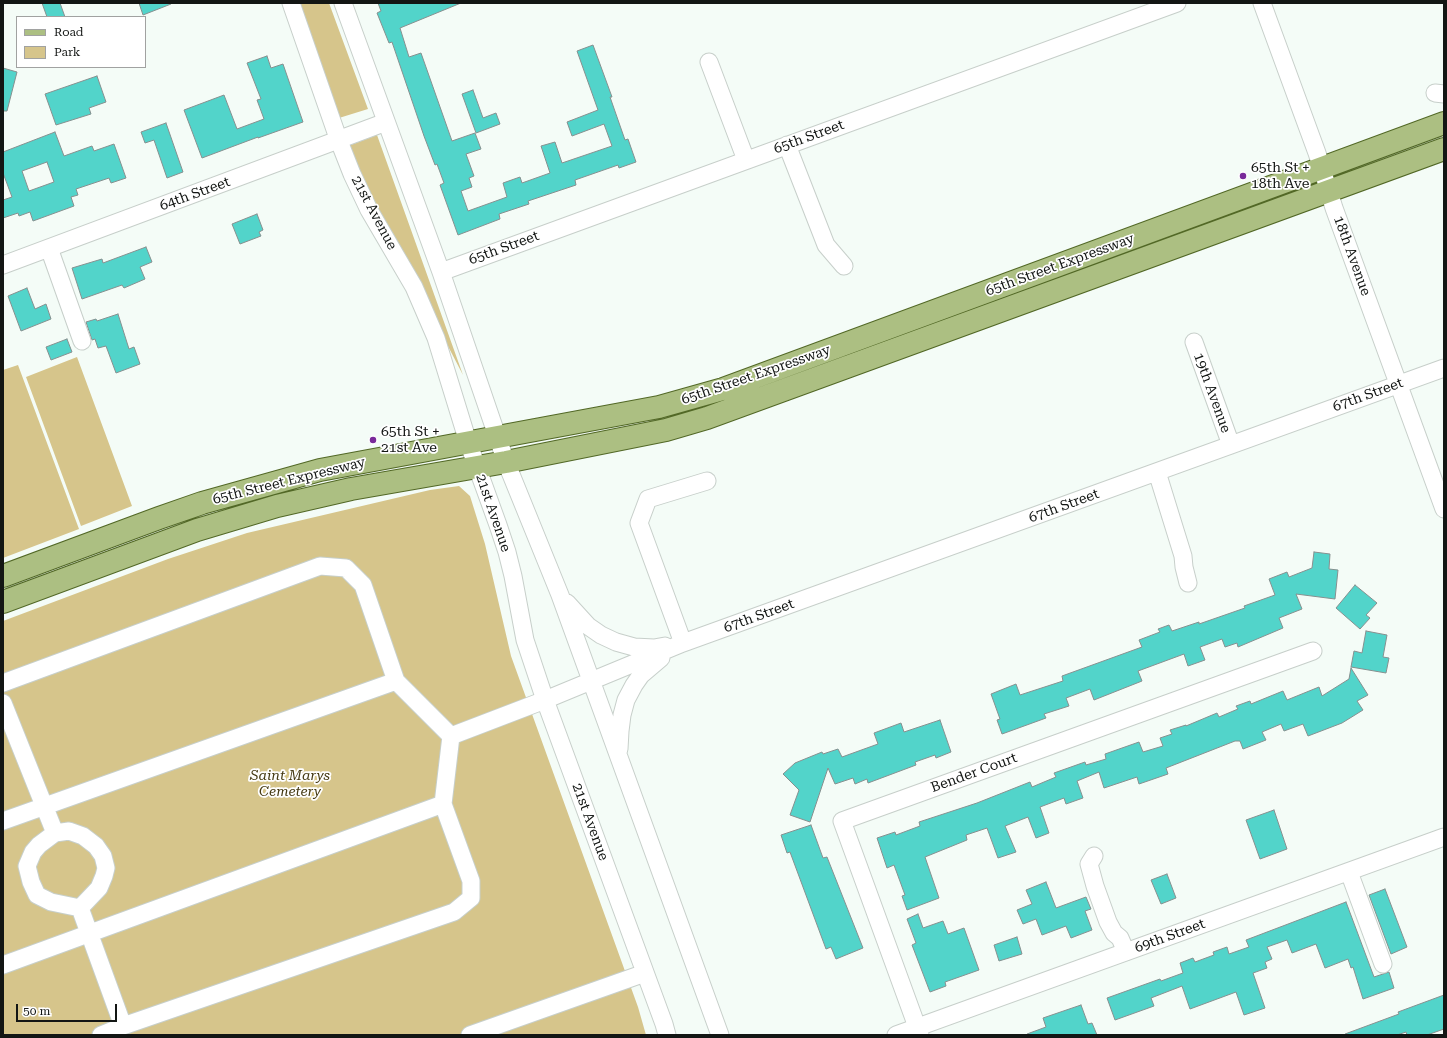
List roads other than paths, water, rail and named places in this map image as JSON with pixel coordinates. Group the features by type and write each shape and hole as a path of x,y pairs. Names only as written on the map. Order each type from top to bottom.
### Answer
{"main road":[{"name":"65th Street Expressway","path":"3,576 166,515 260,486 320,470 658,407 723,389 1444,123"},
{"name":"65th Street Expressway","path":"3,602 197,530 277,506 351,489 506,462 666,430 707,418 1444,149"}],"street":[{"name":"21st Avenue","path":"291,3 352,174 370,210 414,287 436,338 468,442 507,552 525,640 545,700 667,1035"},
{"name":"21st Avenue","path":"343,3 440,272 506,462 560,595 720,1035"},
{"name":"65th Street","path":"440,272 1177,3"},
{"name":"18th Avenue","path":"1262,3 1317,152 1329,192 1444,509"},
{"path":"709,62 746,160"},
{"name":"64th Street","path":"3,265 339,141 386,122"},
{"path":"787,145 826,245 844,266"},
{"path":"49,248 82,341"},
{"name":"19th Avenue","path":"1194,342 1231,445"},
{"name":"67th Street","path":"451,736 591,682 683,643 1444,368"},
{"path":"1157,472 1183,556 1188,583"},
{"path":"683,643 639,523 648,499 707,481"},
{"path":"3,683 320,566 346,568 363,585 396,681 451,736 443,804 471,881 471,898 454,912 123,1026 101,1035"},
{"name":"67th Street","path":"560,595 588,626 601,635 616,642 634,647 654,648 683,643"},
{"name":"67th Street","path":"619,760 622,715 626,700 634,685 655,662 683,643"},
{"name":"Bender Court","path":"918,1031 842,821 1313,651"},
{"path":"3,821 396,681"},
{"path":"3,703 55,833"},
{"path":"3,965 443,804"},
{"path":"68,831 83,836 96,846 103,856 106,868 102,882 99,888 80,908 51,902 37,894 31,882 27,866 33,852 38,846 55,833 68,831"},
{"name":"69th Street","path":"896,1035 918,1031 1126,952 1444,837"},
{"path":"1094,856 1089,864 1095,886 1108,922 1114,933 1120,938 1126,952"},
{"path":"1349,872 1382,964"},
{"path":"80,908 123,1026"},
{"path":"470,1035 645,973"}],"place":[{"name":"65th St + 18th Ave","path":"1243,176"},
{"name":"65th St + 21st Ave","path":"373,440"}],"park label":[{"name":"Saint Marys Cemetery","path":"290,784"}]}
